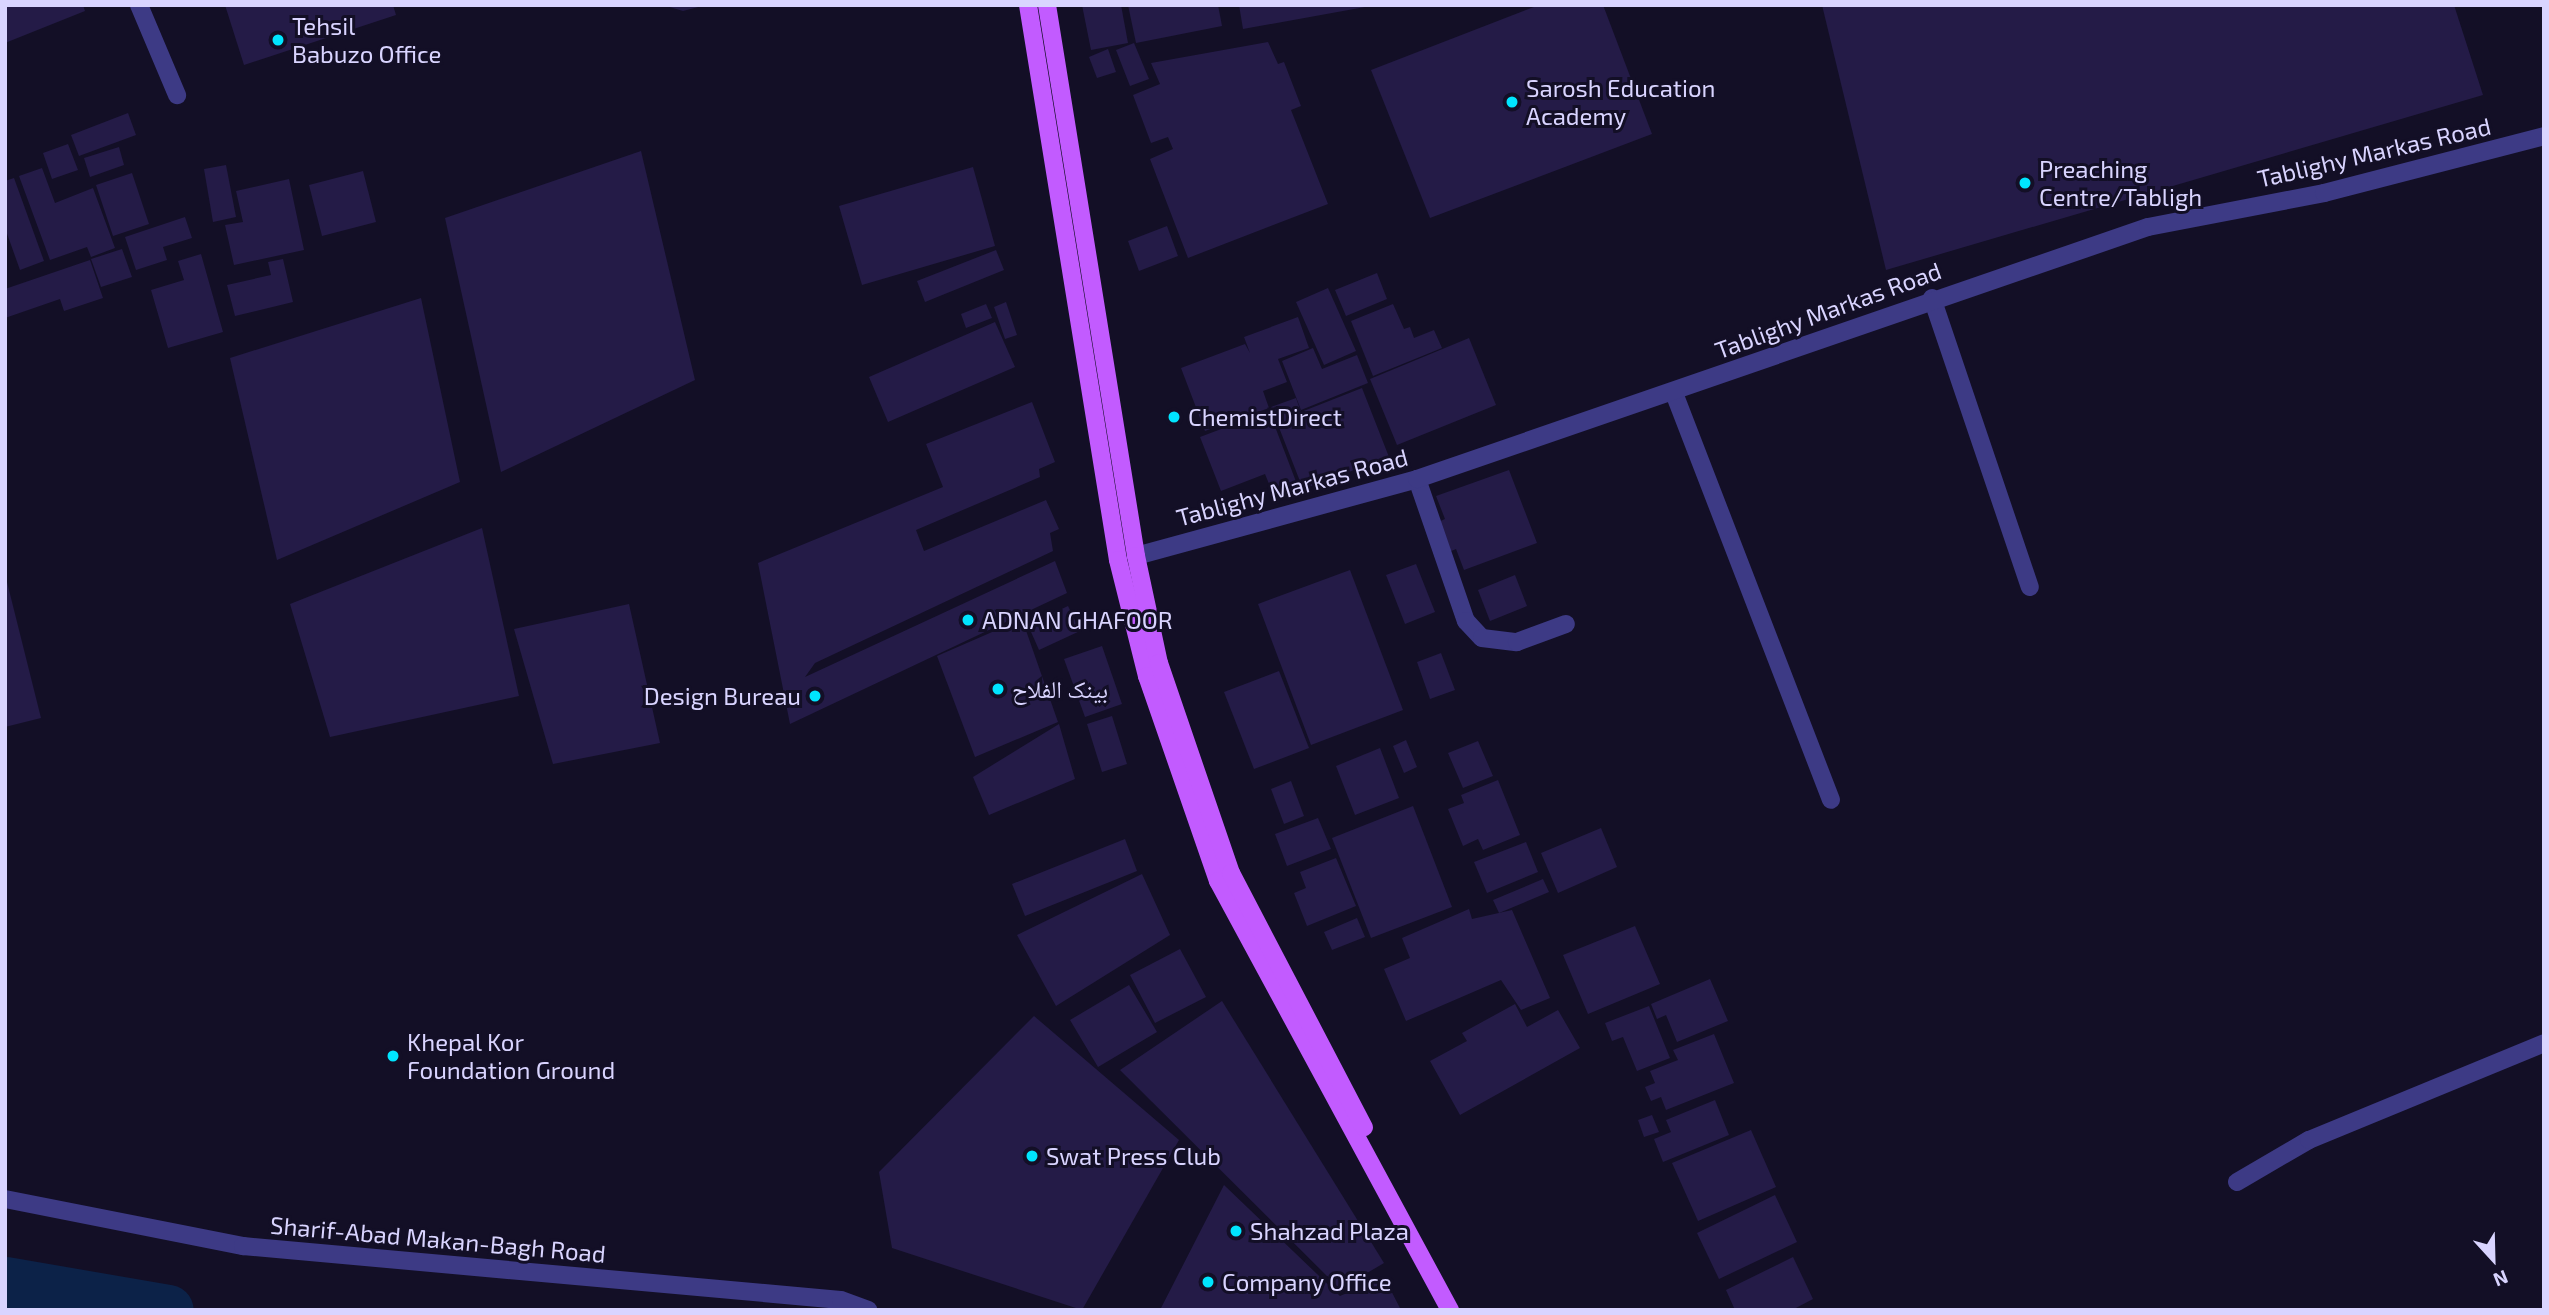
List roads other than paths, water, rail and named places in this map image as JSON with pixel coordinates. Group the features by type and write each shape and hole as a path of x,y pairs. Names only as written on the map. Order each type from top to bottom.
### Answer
{"main road":[{"path":"1028,5 1118,560 1147,676 1218,881 1450,1310"},
{"path":"1047,5 1136,556 1159,663 1231,873 1461,1310"}],"street":[{"path":"139,5 177,95"},
{"name":"Tablighy Markas Road","path":"1136,556 1417,479 1674,393 1931,298 2148,227 2324,192 2544,136"},
{"path":"1931,298 2030,587"},
{"path":"1674,393 1831,800"},
{"path":"1417,479 1466,621 1482,638 1517,642 1566,624"},
{"path":"2237,1182 2309,1140 2544,1043"},
{"name":"Sharif-Abad Makan-Bagh Road","path":"5,1199 243,1246 841,1300 868,1310"}],"waterway":[{"path":"5,1282 168,1310"}],"place":[{"name":"Tehsil Babuzo Office","path":"278,40"},
{"name":"Sarosh Education Academy","path":"1512,102"},
{"name":"Preaching Centre/Tabligh","path":"2025,183"},
{"name":"ChemistDirect","path":"1174,417"},
{"name":"ADNAN GHAFOOR","path":"968,620"},
{"name":"بینک الفلاح","path":"998,689"},
{"name":"Design Bureau","path":"815,696"},
{"name":"Khepal Kor Foundation Ground","path":"393,1056"},
{"name":"Swat Press Club","path":"1032,1156"},
{"name":"Shahzad Plaza","path":"1236,1231"},
{"name":"Company Office","path":"1208,1282"}]}
